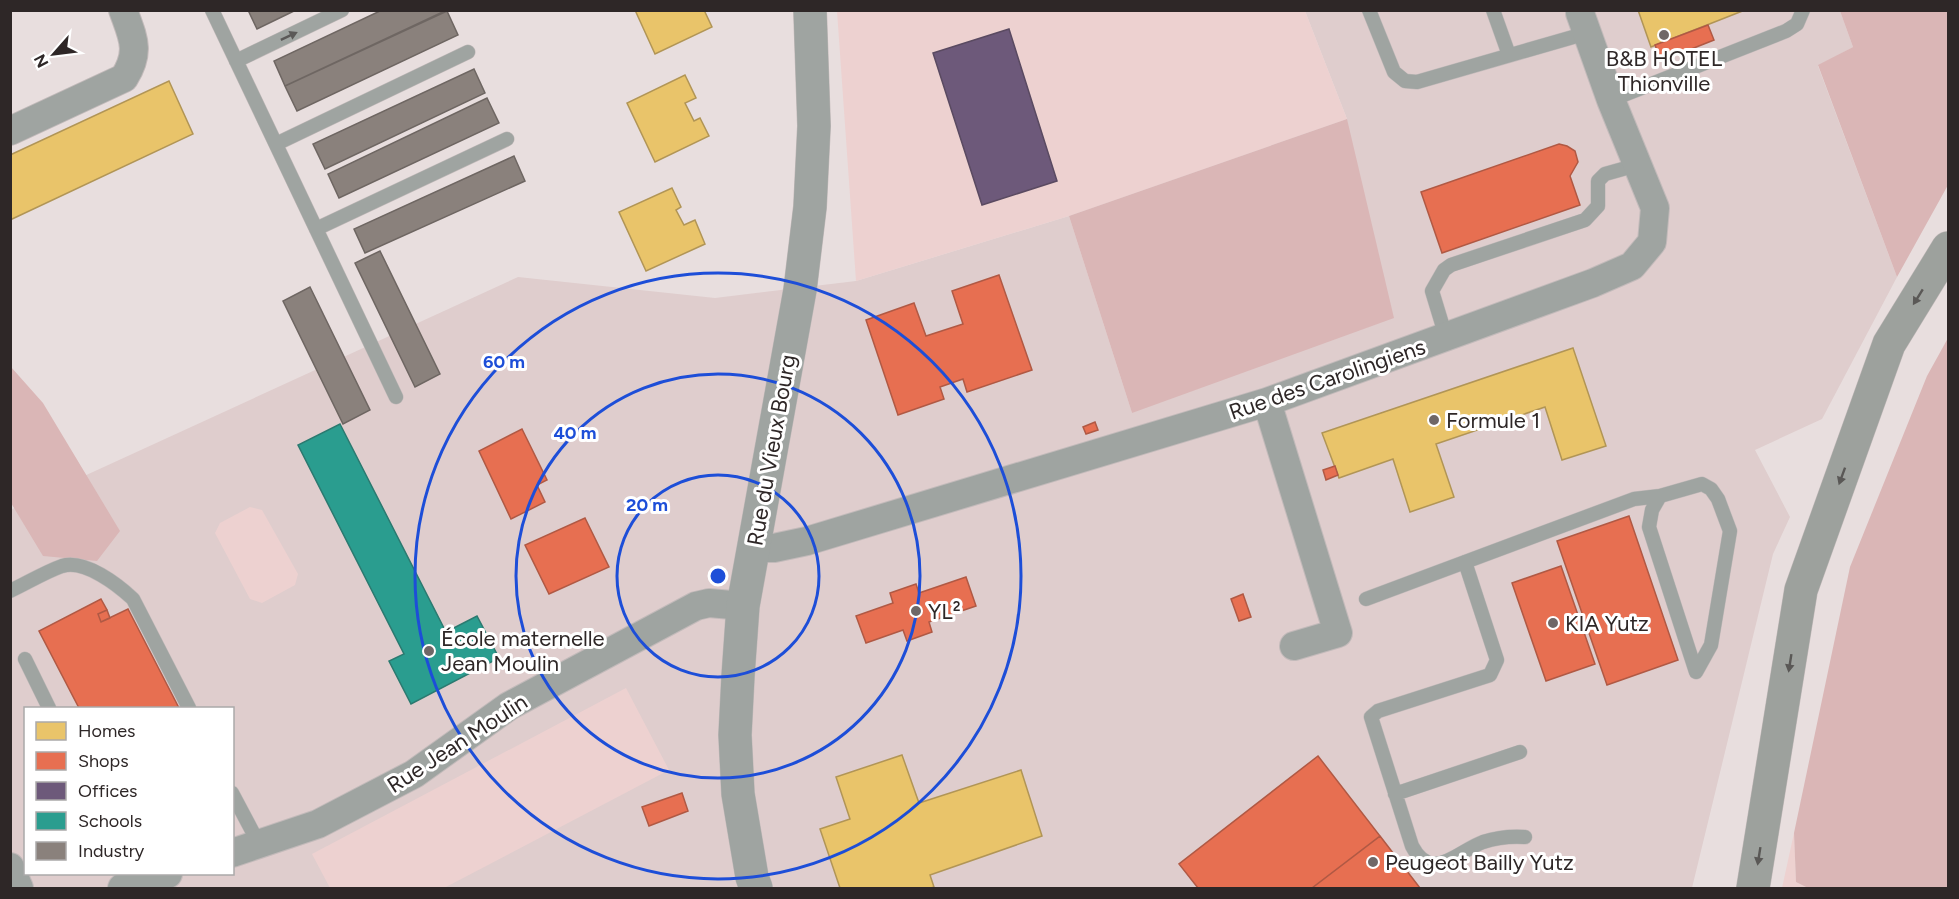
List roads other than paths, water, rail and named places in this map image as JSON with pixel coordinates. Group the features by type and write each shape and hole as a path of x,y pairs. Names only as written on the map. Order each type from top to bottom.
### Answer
{"highway":[{"path":"1753,888 1801,590 1889,344 1948,248"}],"street":[{"path":"10,131 124,78 132,65 135,43 123,10"},
{"name":"Rue du Vieux Bourg","path":"756,888 752,877 738,794 735,735 743,606 800,290 810,207 814,126 810,10"},
{"name":"Rue des Carolingiens","path":"752,548 774,548 807,542 1267,402 1593,283 1632,266 1652,242 1655,208 1611,100 1584,23"},
{"path":"1267,402 1338,633 1294,646"},
{"name":"Rue Jean Moulin","path":"246,848 318,824 414,774 509,706 696,606 709,603 743,606"},
{"path":"10,867 19,888"},
{"path":"130,882 160,875"}],"lane":[{"path":"212,10 396,397"},
{"path":"236,61 342,10"},
{"path":"1369,10 1394,72 1405,81 1417,81 1509,55 1584,23"},
{"path":"1493,10 1509,55"},
{"path":"1611,100 1786,31 1797,24 1803,10"},
{"path":"276,144 468,52"},
{"path":"316,229 507,140"},
{"path":"1446,337 1432,291 1444,270 1451,265 1585,220 1598,206 1598,181 1605,174 1637,165"},
{"path":"1366,599 1634,499 1660,496 1702,484 1712,489 1718,499 1730,531 1712,645 1696,672 1649,526 1652,510 1660,496"},
{"path":"1465,562 1497,660 1490,675 1378,711 1371,717 1412,846 1416,854 1426,862 1439,865 1481,843 1501,836 1525,837"},
{"path":"10,591 64,565 78,566 95,572 120,586 133,599 188,707"},
{"path":"25,659 49,707"},
{"path":"1395,794 1520,752"},
{"path":"234,802 246,848"}],"place":[{"name":"B&B HOTEL Thionville","path":"1664,35"},
{"name":"Formule 1","path":"1434,420"},
{"name":"YL²","path":"916,611"},
{"name":"KIA Yutz","path":"1553,623"},
{"name":"École maternelle Jean Moulin","path":"429,651"},
{"name":"Peugeot Bailly Yutz","path":"1373,862"}]}
